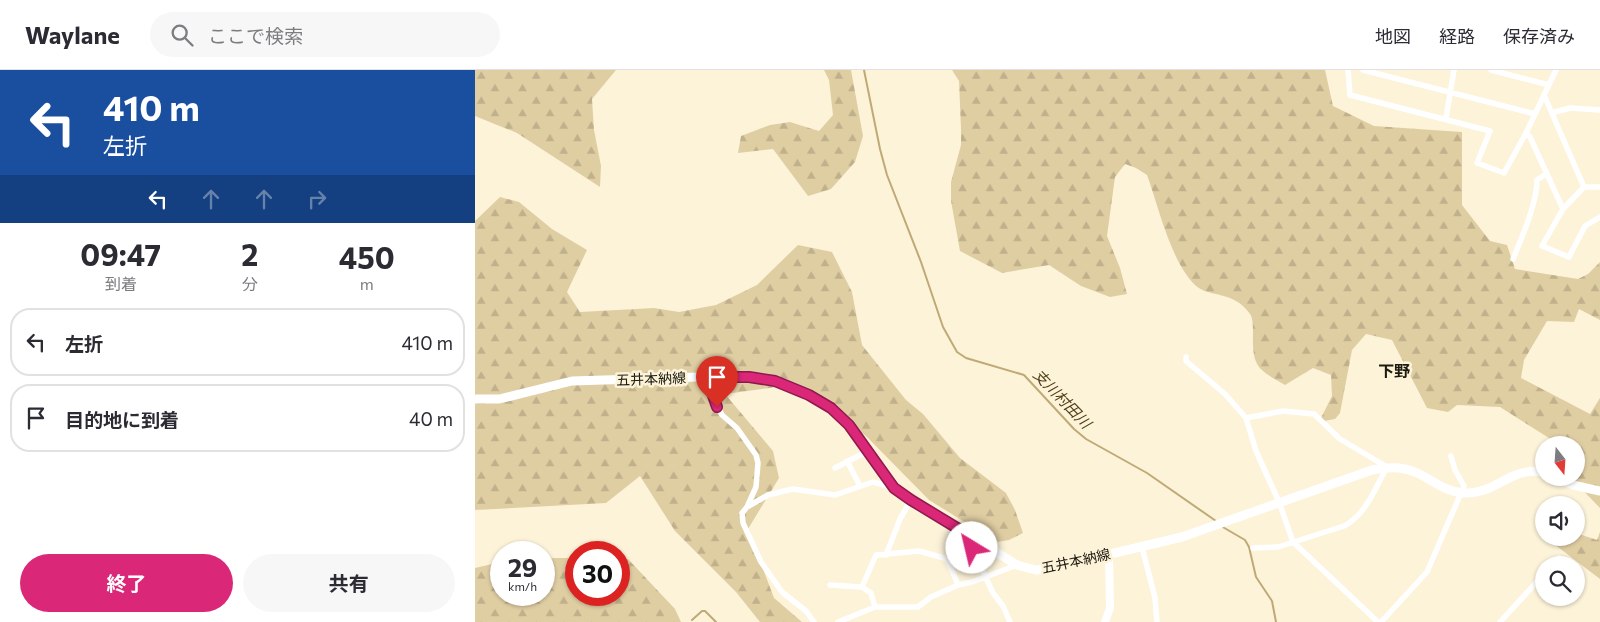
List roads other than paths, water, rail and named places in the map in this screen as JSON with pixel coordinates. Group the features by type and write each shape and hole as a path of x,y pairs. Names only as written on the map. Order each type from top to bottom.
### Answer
{"main road":[{"name":"五井本納線","path":"475,399 491,400 508,397 572,381 730,376 763,378 794,388 831,408 849,425 894,488 911,500 1017,565 1042,570 1199,532 1363,472 1387,467 1416,472 1446,489 1461,493 1479,492 1522,472 1535,471"},
{"path":"1578,486 1600,490"},
{"path":"1105,622 1110,608 1109,554"}],"street":[{"path":"1348,70 1350,95 1490,131 1477,163 1504,173 1526,133 1556,70"},
{"path":"1363,70 1535,114"},
{"path":"1445,118 1455,70"},
{"path":"1491,70 1549,85"},
{"path":"1520,78 1524,70"},
{"path":"1544,94 1584,187"},
{"path":"1552,113 1570,108 1600,110"},
{"path":"1526,133 1530,137 1563,209"},
{"path":"1513,259 1534,200 1537,180 1546,174"},
{"path":"1600,187 1584,187 1563,209 1542,246 1569,257 1585,226 1600,217"},
{"path":"1186,357 1186,360 1225,394 1246,418 1256,451 1279,502 1293,542 1380,622 1427,572 1464,486 1455,470 1451,456"},
{"path":"709,377 717,407 722,415 737,428 756,455 758,463 756,486 747,507 742,513 743,523 761,562 782,592 807,610 814,622"},
{"path":"1246,418 1283,411 1314,414 1340,439 1387,467 1362,511 1354,521 1293,542 1270,548 1253,548"},
{"path":"835,468 868,451"},
{"path":"847,461 860,486"},
{"path":"747,507 768,495 793,489 835,495 873,482 894,488"},
{"path":"886,554 900,518 911,500"},
{"path":"972,537 972,548 993,593 1003,606 1010,622"},
{"path":"1143,547 1155,598 1157,622"},
{"path":"862,587 876,555 919,551 944,558 948,561 958,585"},
{"path":"837,622 875,607 918,607 931,597 958,585 972,582 1017,565"},
{"path":"1500,622 1535,584"},
{"path":"830,585 862,587 871,593 875,607"}],"waterway":[{"name":"支川村田川","path":"864,70 887,175 921,262 943,327 957,352 966,358 1024,375 1074,429 1086,439 1147,473 1216,521"},
{"name":"支川村田川","path":"1221,526 1245,540 1249,547 1256,577 1272,601 1276,622"},
{"path":"692,620 702,611 705,611 716,622"}],"district":[{"name":"下野","path":"1394,371"}]}
